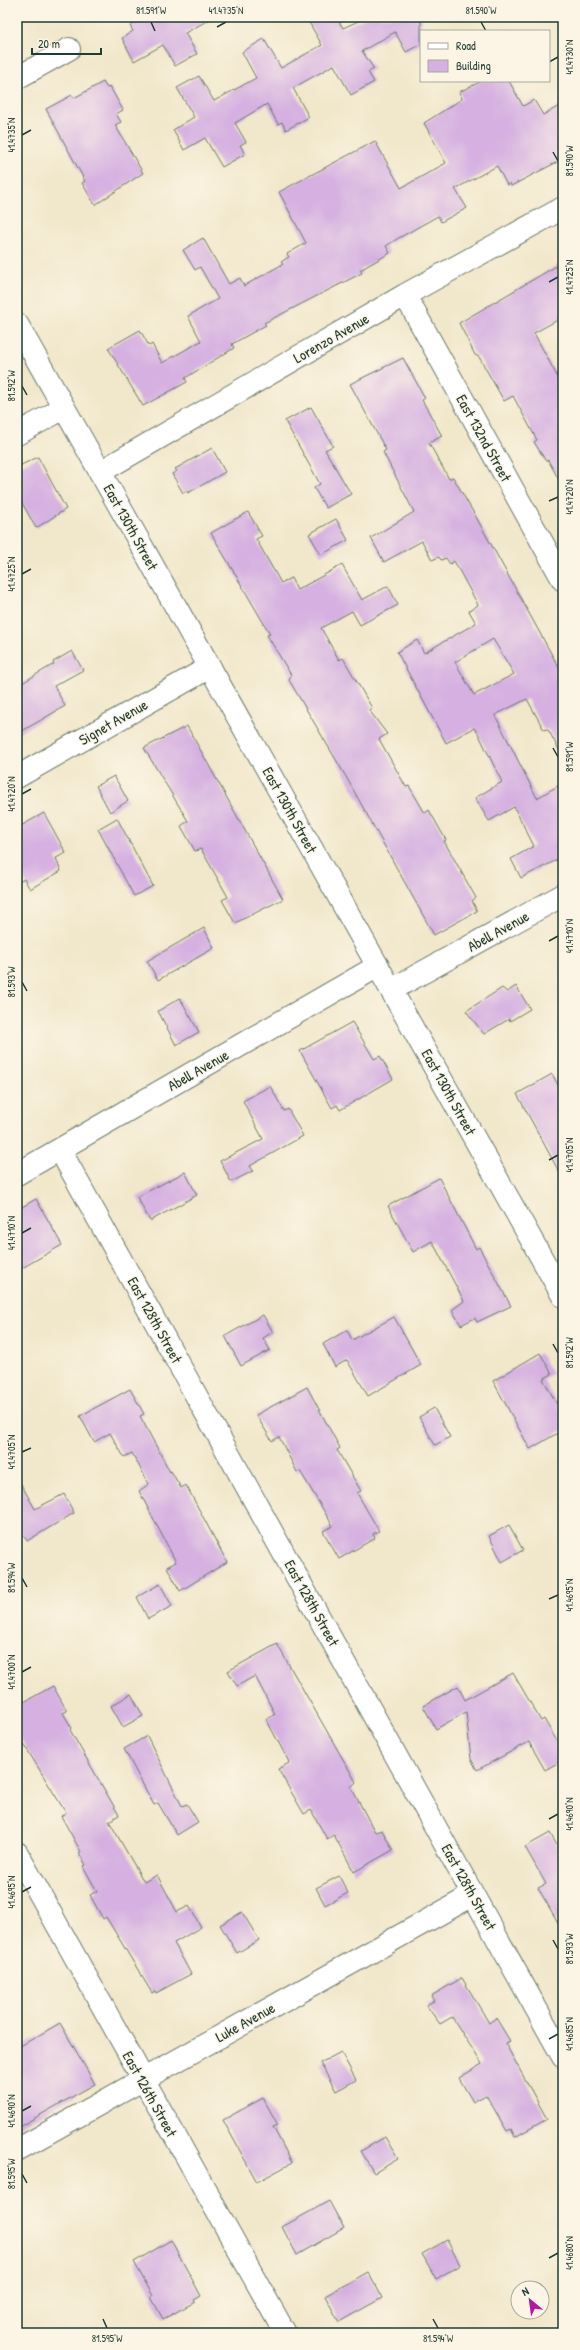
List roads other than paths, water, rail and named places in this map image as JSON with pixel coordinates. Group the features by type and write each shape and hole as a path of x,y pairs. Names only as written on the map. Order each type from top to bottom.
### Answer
{"street":[{"path":"17,78 69,49"},
{"name":"Lorenzo Avenue","path":"100,472 405,295 563,208"},
{"name":"East 132nd Street","path":"405,295 563,580"},
{"name":"East 130th Street","path":"17,324 563,1296"},
{"path":"17,434 64,408"},
{"name":"Signet Avenue","path":"17,777 210,667"},
{"name":"Abell Avenue","path":"391,990 563,895"},
{"name":"Abell Avenue","path":"17,1174 378,966"},
{"name":"East 128th Street","path":"60,1150 563,2057"},
{"name":"East 126th Street","path":"17,1853 285,2333"},
{"name":"Luke Avenue","path":"17,2150 473,1895"}]}
